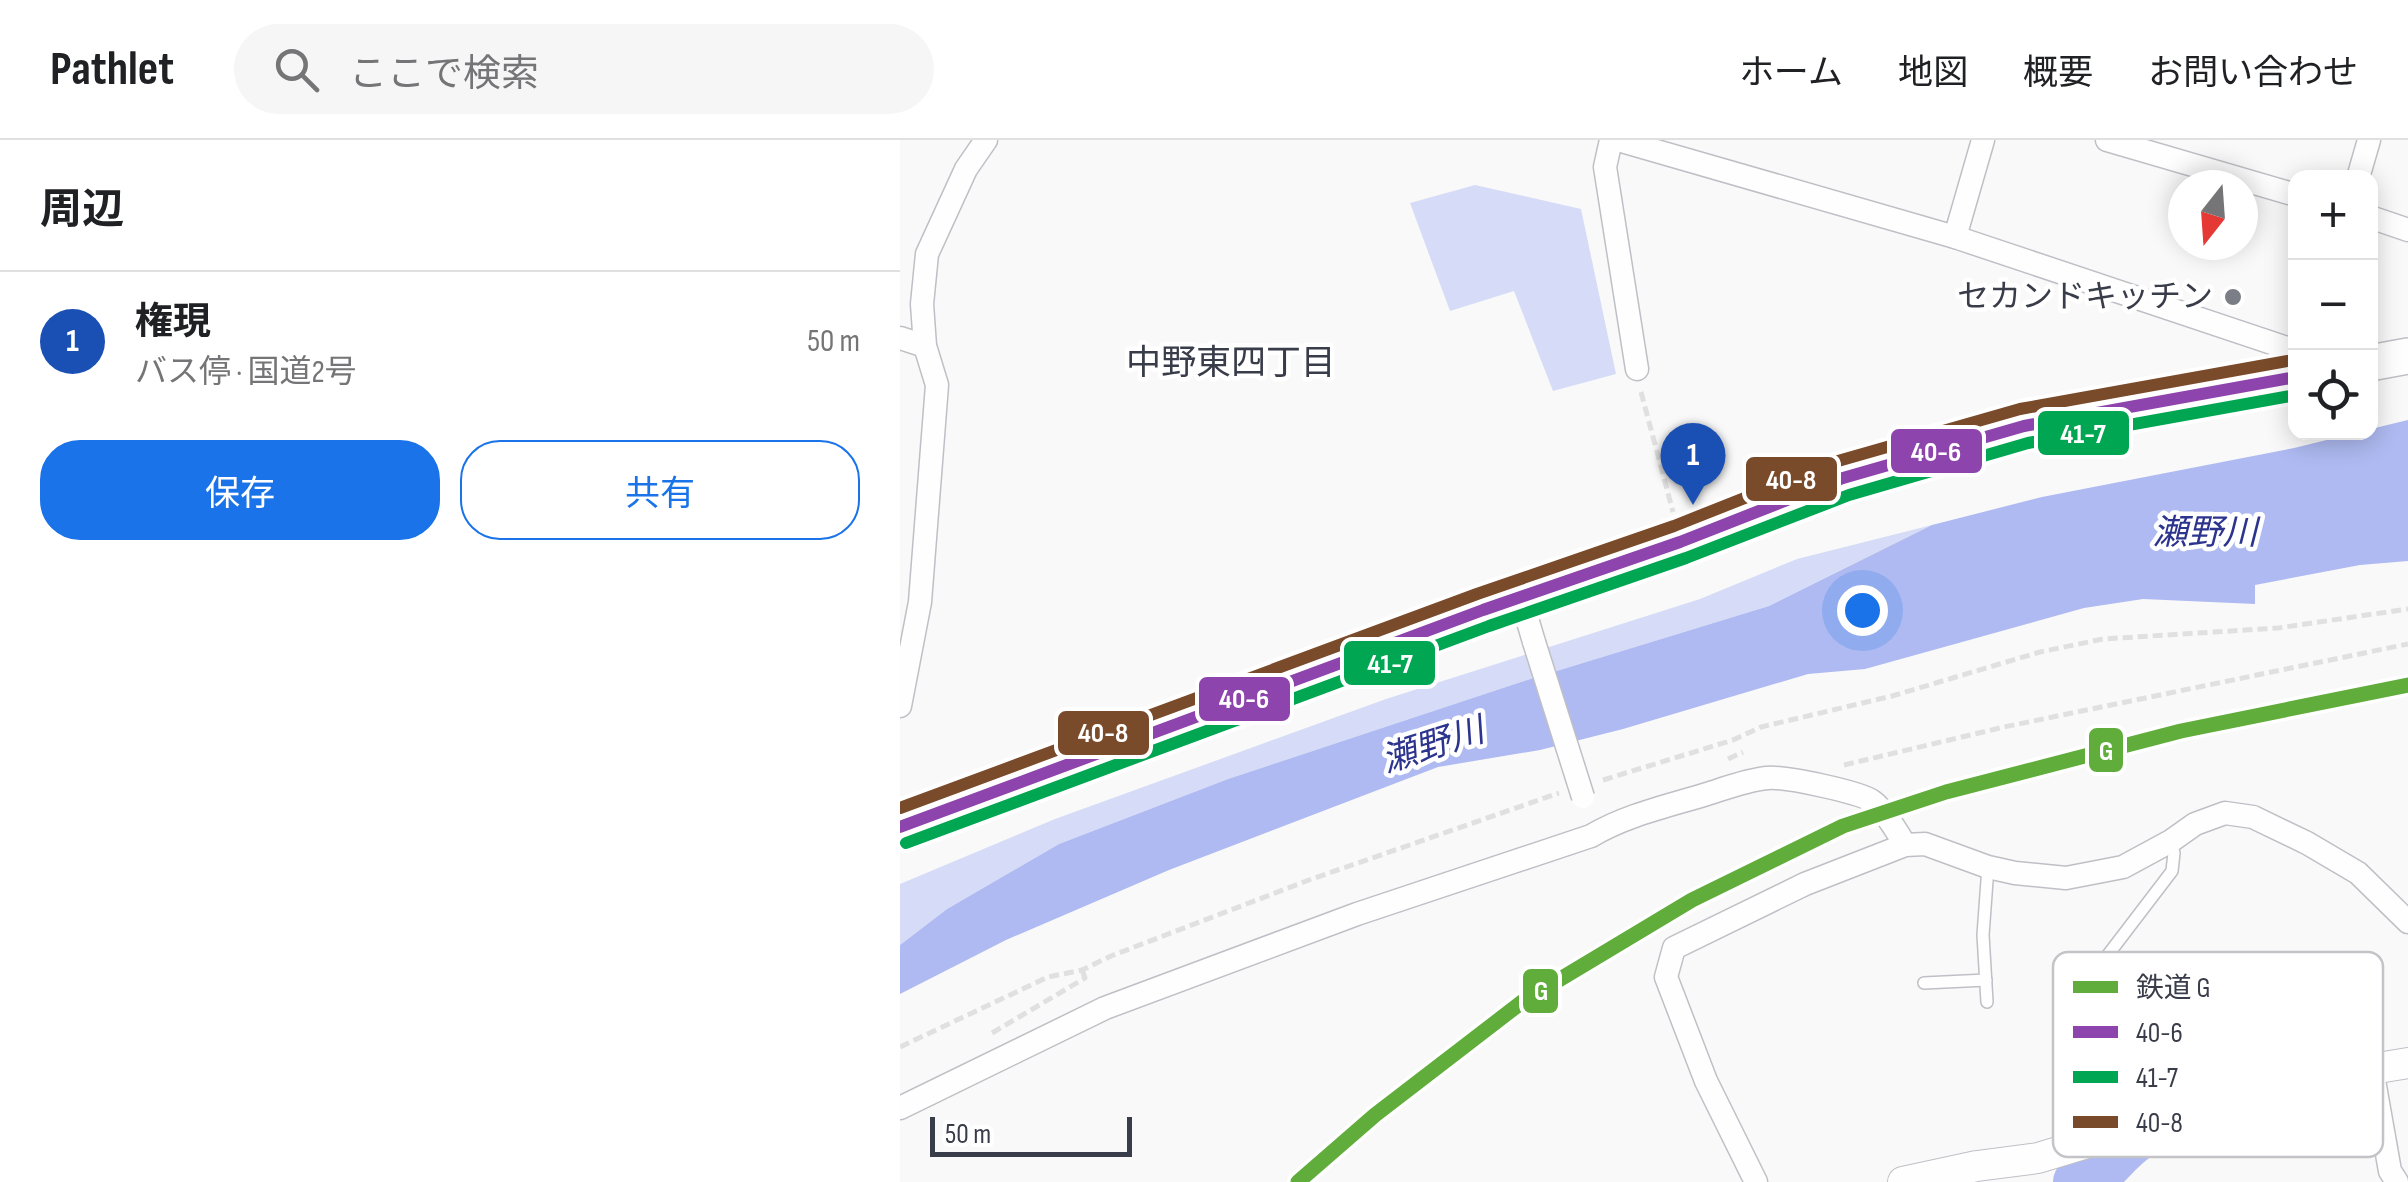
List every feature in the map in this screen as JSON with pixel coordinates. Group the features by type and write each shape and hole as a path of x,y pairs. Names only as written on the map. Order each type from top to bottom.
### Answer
{"highway":[{"path":"2378,362 2408,356"},
{"path":"900,826 1680,542 1844,478 2024,426 2288,378"}],"main road":[{"path":"2383,1067 2408,1063"},
{"path":"1902,1182 2053,1153"}],"street":[{"path":"900,706 920,602 937,386 925,346 922,304 927,254 966,169 986,140"},
{"path":"1637,369 1604,166 1615,140 1955,237 2293,350"},
{"path":"1955,237 1983,140"},
{"path":"2108,140 2288,192"},
{"path":"2360,170 2369,140"},
{"path":"2378,220 2408,230"},
{"path":"900,338 925,346"},
{"path":"1521,598 1591,836"},
{"path":"900,1108 1104,1008 1357,914 1591,836 1616,822 1768,778 1787,778 1873,802 1905,845"},
{"path":"1756,1182 1706,1080 1666,977 1674,948 1804,884 1905,845 1925,844 1988,867 2036,876 2084,875 2123,868 2195,824 2225,813 2253,817 2358,872 2408,922"},
{"path":"2383,1131 2396,1182"}],"lane":[{"path":"2110,952 2172,871 2172,840"},
{"path":"1987,1002 1983,934 1988,867"},
{"path":"1924,983 1986,980"}],"path":[{"path":"1637,369 1680,542"},
{"path":"1842,765 2004,727 2408,644"}],"shaded area":[{"path":"1475,185 1581,209 1616,374 1553,391 1514,291 1450,311 1410,203"},
{"path":"1932,525 1769,606 1521,682 1228,779 1059,844 947,909 900,945 900,884 1055,819 1386,699 1700,599 1797,559"}],"water":[{"name":"瀬野川","path":"2408,420 2408,561 2360,565 2255,585 2255,604 2143,599 2084,608 1865,669 1808,674 1540,750 1438,767 1169,870 1006,940 900,994 900,945 947,909 1059,844 1228,779 1521,682 1769,606 1932,525 2042,497 2327,440 2378,440 2378,427"}],"waterway":[{"path":"2077,1182 2115,1157"}],"rail line":[{"name":"G","path":"1298,1182 1375,1115 1522,1002 1692,900 1843,826 1946,792 2181,731 2408,685"}],"transit line":[{"name":"40-8","path":"900,808 1477,594 1674,526 1838,461 2020,409 2288,361"},
{"name":"40-6","path":"900,827 1483,610 1680,542 1843,478 2024,426 2288,378"},
{"name":"41-7","path":"906,843 1849,495 2028,443 2288,396"}],"place":[{"name":"セカンドキッチン","path":"2233,297"},
{"name":"権現","path":"1693,505"}],"district":[{"name":"中野東四丁目","path":"1231,363"}]}
